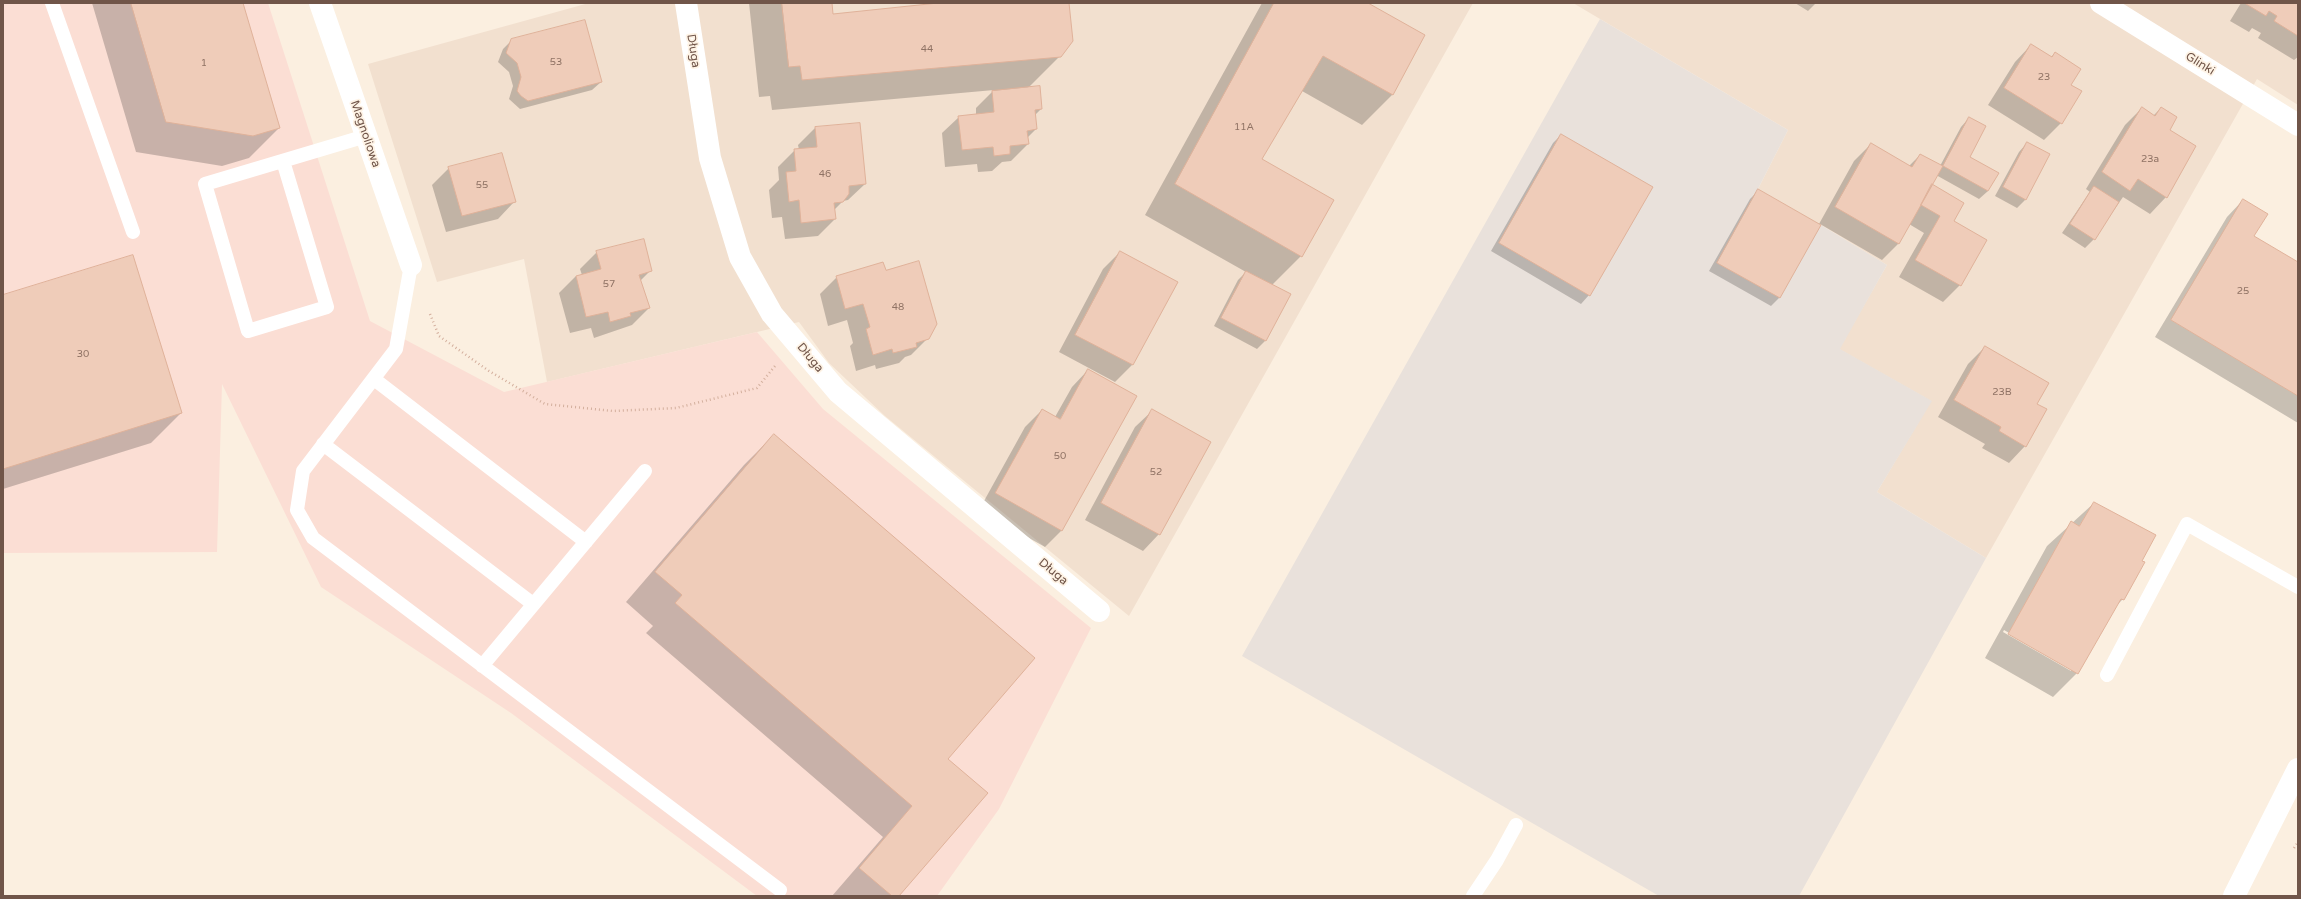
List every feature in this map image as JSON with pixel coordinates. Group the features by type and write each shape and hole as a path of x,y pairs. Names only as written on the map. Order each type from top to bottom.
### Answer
{"street":[{"name":"Magnoliowa","path":"320,3 411,265"},
{"name":"Długa","path":"686,3 710,158 740,257 772,314 838,392 1098,611"},
{"name":"Glinki","path":"2101,3 2298,125"},
{"path":"2234,896 2298,769"}],"lane":[{"path":"52,3 133,232"},
{"path":"283,161 327,307 248,331 205,184 366,136"},
{"path":"411,265 396,349 303,471 297,510 313,538 780,890"},
{"path":"374,378 586,542"},
{"path":"323,444 533,604"},
{"path":"482,666 645,471"},
{"path":"2107,675 2187,524 2298,587"},
{"path":"1473,896 1497,860 1516,825"}],"path":[{"path":"428,308 439,336 489,371 545,404 613,411 676,408 757,388 796,342"}],"shaded area":[{"path":"3,3 268,3 370,321 504,392 757,332 823,409 1091,628 999,809 937,896 757,896 511,713 321,587 222,384 217,552 3,553"},
{"path":"589,3 1473,3 1129,616 885,416 829,363 799,322 547,382 524,259 437,282 368,64"},
{"path":"1573,3 2298,3 2298,105 2257,79 1986,558 1877,492 1931,401 1839,349 1887,265 1758,189 1788,130"},
{"path":"1600,19 1788,130 1758,189 1887,265 1840,349 1932,401 1877,492 1986,558 1799,896 1659,896 1242,656"}],"building":[{"path":"131,3 243,3 280,128 253,136 166,122"},
{"path":"782,3 832,3 833,14 938,3 1069,3 1073,41 1061,57 802,80 800,66 789,67"},
{"path":"1274,3 1368,3 1425,35 1393,95 1323,56 1262,159 1334,200 1302,257 1175,184"},
{"path":"2298,3 2298,36 2274,21 2277,16 2269,11 2266,16 2246,4"},
{"path":"585,20 602,82 528,101 521,96 517,91 521,77 517,63 506,53 511,39"},
{"path":"2031,44 2052,57 2055,52 2081,69 2071,85 2082,91 2062,124 2004,88"},
{"path":"1040,86 1042,109 1035,110 1037,129 1027,131 1029,144 1010,146 1010,154 994,156 993,147 962,150 958,116 994,112 992,91"},
{"path":"2142,107 2155,116 2161,107 2177,117 2170,130 2196,146 2167,198 2138,179 2130,191 2102,172"},
{"path":"1969,117 1986,126 1970,157 1999,173 1988,191 1943,166"},
{"path":"860,123 866,184 849,186 849,194 843,202 834,203 836,219 801,223 799,200 789,202 786,172 796,171 794,149 817,147 815,127"},
{"path":"1561,134 1653,187 1590,296 1499,243"},
{"path":"2027,142 2050,154 2026,200 2003,187"},
{"path":"1871,143 1912,167 1920,154 1943,166 1899,244 1835,207"},
{"path":"502,153 516,202 462,216 448,167"},
{"path":"1932,184 1964,203 1954,221 1987,240 1961,286 1915,260 1940,216 1921,205"},
{"path":"2094,186 2119,202 2095,240 2070,224"},
{"path":"1758,189 1821,225 1780,298 1717,263"},
{"path":"2243,199 2268,214 2254,236 2298,262 2298,396 2171,320"},
{"path":"644,239 652,271 639,275 650,308 630,313 631,316 610,322 608,312 586,317 576,276 601,269 596,251"},
{"path":"1120,251 1178,282 1133,365 1075,335"},
{"path":"133,255 182,413 3,469 3,295"},
{"path":"919,261 937,324 929,339 916,343 917,347 893,353 892,349 873,355 866,329 870,327 863,304 845,309 836,276 883,262 886,270"},
{"path":"1246,271 1291,294 1266,341 1221,318"},
{"path":"1985,346 2049,383 2037,404 2047,409 2026,447 1999,431 2001,427 1954,400"},
{"path":"1088,369 1137,396 1062,531 995,493 1042,409 1060,419"},
{"path":"1152,409 1211,442 1160,535 1101,503"},
{"path":"774,434 1035,658 948,759 988,793 899,896 892,896 859,868 912,806 675,603 682,595 655,572"},
{"path":"2094,502 2156,535 2142,561 2145,562 2124,600 2121,599 2078,674 2008,634 2071,521 2079,526"}]}
